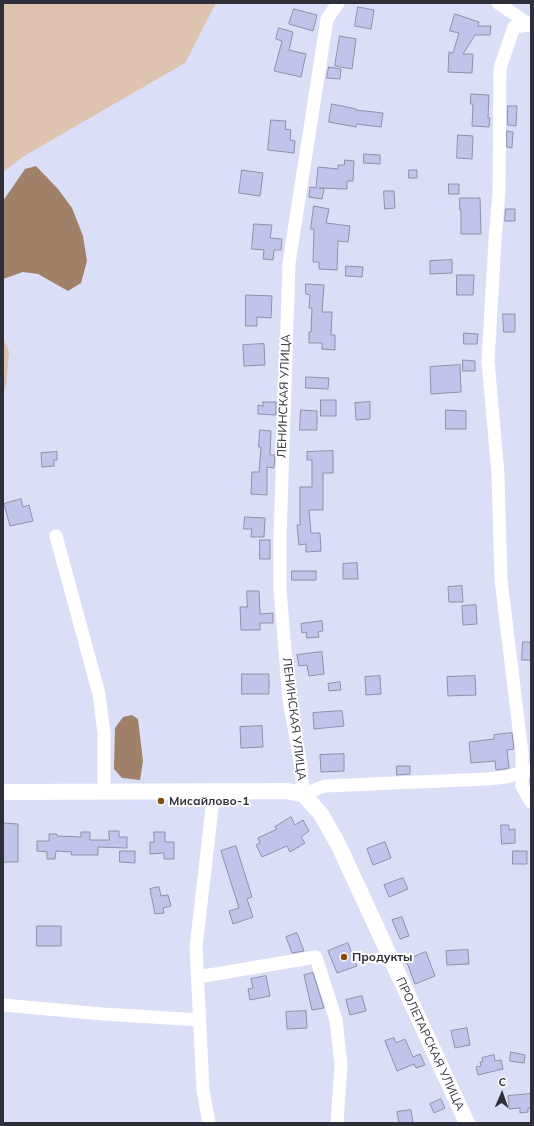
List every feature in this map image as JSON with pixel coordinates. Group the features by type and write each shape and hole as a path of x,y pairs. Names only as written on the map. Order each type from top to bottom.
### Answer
{"main road":[{"path":"3,792 286,791 302,794"},
{"name":"ПРОЛЕТАРСКАЯ УЛИЦА","path":"302,794 321,814 338,844 467,1123"}],"street":[{"name":"ЛЕНИНСКАЯ УЛИЦА","path":"302,794 301,766 289,700 280,589 280,529 289,263 327,19 338,3"},
{"path":"498,3 530,24"},
{"path":"530,24 514,27 500,68 499,192 488,362 498,474 501,580 522,753 526,772 522,786 531,802"},
{"path":"56,536 99,694 104,733 104,792"},
{"path":"302,794 325,786 486,779 506,777 526,772"},
{"path":"209,1123 203,1090 196,947 214,791"},
{"path":"198,977 316,957 336,1020 341,1065 337,1123"},
{"path":"3,1005 102,1014 200,1020"}],"shaded area":[{"path":"3,3 216,3 185,63 24,156 3,172"},
{"path":"36,166 58,189 72,208 83,236 87,261 81,283 68,291 38,274 23,272 3,279 3,201 25,169"},
{"path":"3,337 9,352 6,386 3,394"},
{"path":"132,715 138,719 143,761 140,780 122,778 114,769 115,728 123,717"}],"building":[{"path":"358,7 374,10 371,29 355,26"},
{"path":"294,9 317,15 313,31 289,24"},
{"path":"455,14 479,22 478,26 491,26 490,35 475,35 463,54 473,54 472,73 448,72 449,52 453,53 459,33 450,31"},
{"path":"279,28 293,32 289,50 306,54 301,77 274,71 282,41 276,39"},
{"path":"340,36 356,39 352,69 335,66"},
{"path":"329,67 341,69 340,79 327,78"},
{"path":"471,94 489,95 489,127 472,126 473,104 471,104"},
{"path":"332,104 356,110 383,113 381,127 357,124 356,127 329,122"},
{"path":"508,106 517,106 516,126 508,125"},
{"path":"271,120 286,121 285,129 291,130 290,140 295,141 294,153 268,150"},
{"path":"507,131 513,132 512,148 507,147"},
{"path":"458,135 473,136 472,159 457,158"},
{"path":"364,154 380,155 380,164 364,163"},
{"path":"345,160 354,161 353,181 347,181 347,189 319,188 324,189 322,199 309,197 310,187 316,188 318,167 338,169 338,165 344,165"},
{"path":"242,170 263,173 260,196 239,193"},
{"path":"409,170 417,170 417,178 409,178"},
{"path":"449,184 459,184 459,194 449,194"},
{"path":"384,191 394,191 395,208 385,209"},
{"path":"460,198 480,198 481,234 461,234"},
{"path":"314,206 329,209 326,223 350,226 348,242 338,241 337,270 319,269 319,262 313,262 314,229 311,229"},
{"path":"506,209 515,209 515,221 505,221"},
{"path":"254,224 272,225 270,238 282,239 281,250 274,250 273,260 263,259 264,250 252,249"},
{"path":"452,260 452,273 430,274 430,261"},
{"path":"346,266 363,267 362,277 346,276"},
{"path":"457,275 474,275 473,295 457,295"},
{"path":"306,284 324,285 322,312 332,312 331,335 335,335 335,350 322,349 322,343 309,343 312,308 309,308 310,295 306,294"},
{"path":"246,295 272,296 271,318 257,317 257,326 246,326"},
{"path":"503,314 515,314 515,332 504,332"},
{"path":"464,333 478,334 477,344 464,344"},
{"path":"264,344 265,365 244,366 243,345"},
{"path":"463,360 475,361 475,371 463,371"},
{"path":"460,365 461,392 431,394 430,367"},
{"path":"306,377 329,378 328,389 306,388"},
{"path":"321,400 336,400 336,416 321,416"},
{"path":"263,402 276,402 276,415 258,414 258,405 263,406"},
{"path":"370,402 370,419 356,420 355,403"},
{"path":"301,410 317,411 317,430 300,430"},
{"path":"446,410 466,411 466,429 446,429"},
{"path":"260,430 271,431 270,455 275,455 274,468 267,467 267,495 251,494 252,472 259,472 261,447 259,447"},
{"path":"333,451 333,473 323,473 323,510 309,510 311,533 320,533 321,551 306,552 306,544 299,545 297,525 300,525 300,487 312,487 312,460 307,460 307,452"},
{"path":"57,452 57,460 54,460 54,466 42,467 41,453"},
{"path":"21,499 23,507 29,505 33,521 10,526 4,504"},
{"path":"245,517 265,518 264,537 251,537 252,529 244,529"},
{"path":"260,540 270,540 270,559 260,559"},
{"path":"357,563 358,579 343,579 343,564"},
{"path":"292,571 316,571 316,580 292,580"},
{"path":"462,586 463,602 449,602 448,587"},
{"path":"247,591 259,591 260,614 273,613 273,623 260,623 260,630 241,630 240,607 247,607"},
{"path":"476,605 477,624 463,625 462,606"},
{"path":"322,621 323,631 318,632 319,637 307,638 306,632 302,633 301,624"},
{"path":"523,642 531,642 531,660 522,660"},
{"path":"322,652 324,674 309,676 307,665 299,666 297,655"},
{"path":"242,674 269,674 269,694 242,694"},
{"path":"380,676 381,694 366,695 365,677"},
{"path":"475,676 476,695 448,696 447,677"},
{"path":"340,682 341,690 329,691 328,684"},
{"path":"342,711 344,726 314,729 313,713"},
{"path":"262,726 263,747 241,748 240,727"},
{"path":"512,733 514,749 507,750 509,768 496,770 495,761 471,763 469,742 494,739 494,735"},
{"path":"344,754 344,771 321,772 320,755"},
{"path":"397,766 410,766 410,774 397,775"},
{"path":"291,817 295,825 303,820 309,831 301,837 305,843 290,852 287,846 262,857 256,845 260,843 258,838 277,829 275,827"},
{"path":"3,823 18,824 18,862 3,862"},
{"path":"501,825 509,825 509,830 515,829 515,843 502,844"},
{"path":"109,831 119,831 119,837 127,837 127,848 98,847 98,855 71,855 72,852 56,851 55,859 47,859 47,852 37,851 37,841 49,841 49,834 57,834 57,836 81,837 81,832 90,832 90,840 109,840"},
{"path":"154,832 165,832 165,842 174,842 174,859 164,859 164,853 150,854 150,842 154,842"},
{"path":"385,842 391,858 373,865 367,849"},
{"path":"236,846 252,897 247,899 253,917 233,924 229,911 239,908 221,851"},
{"path":"120,851 135,851 135,863 120,862"},
{"path":"513,851 527,851 527,864 513,864"},
{"path":"403,878 408,889 389,897 384,885"},
{"path":"159,887 161,896 168,895 171,906 163,908 164,913 155,914 150,889"},
{"path":"402,917 409,936 400,939 392,920"},
{"path":"37,926 61,926 61,946 37,946"},
{"path":"297,933 304,951 292,953 286,937"},
{"path":"348,943 357,966 337,973 328,951"},
{"path":"468,950 469,964 447,965 446,951"},
{"path":"426,952 435,976 415,984 406,960"},
{"path":"313,973 324,1008 312,1010 304,975"},
{"path":"266,976 270,996 250,1000 248,989 253,988 251,979"},
{"path":"362,996 366,1011 350,1015 346,1000"},
{"path":"306,1011 307,1028 287,1029 286,1012"},
{"path":"467,1028 470,1045 455,1048 451,1031"},
{"path":"394,1038 396,1043 405,1039 413,1057 420,1054 425,1065 416,1068 414,1064 397,1071 385,1041"},
{"path":"511,1052 525,1055 524,1063 510,1061"},
{"path":"494,1055 495,1061 501,1060 503,1069 478,1075 476,1067 481,1066 480,1062 483,1062 482,1058"},
{"path":"531,1094 531,1108 528,1108 528,1112 520,1113 520,1108 509,1109 508,1096"},
{"path":"441,1099 445,1108 434,1113 430,1104"},
{"path":"411,1110 413,1123 399,1123 397,1112"}],"place":[{"name":"Мисайлово-1","path":"161,801"},
{"name":"Продукты","path":"344,957"}]}
